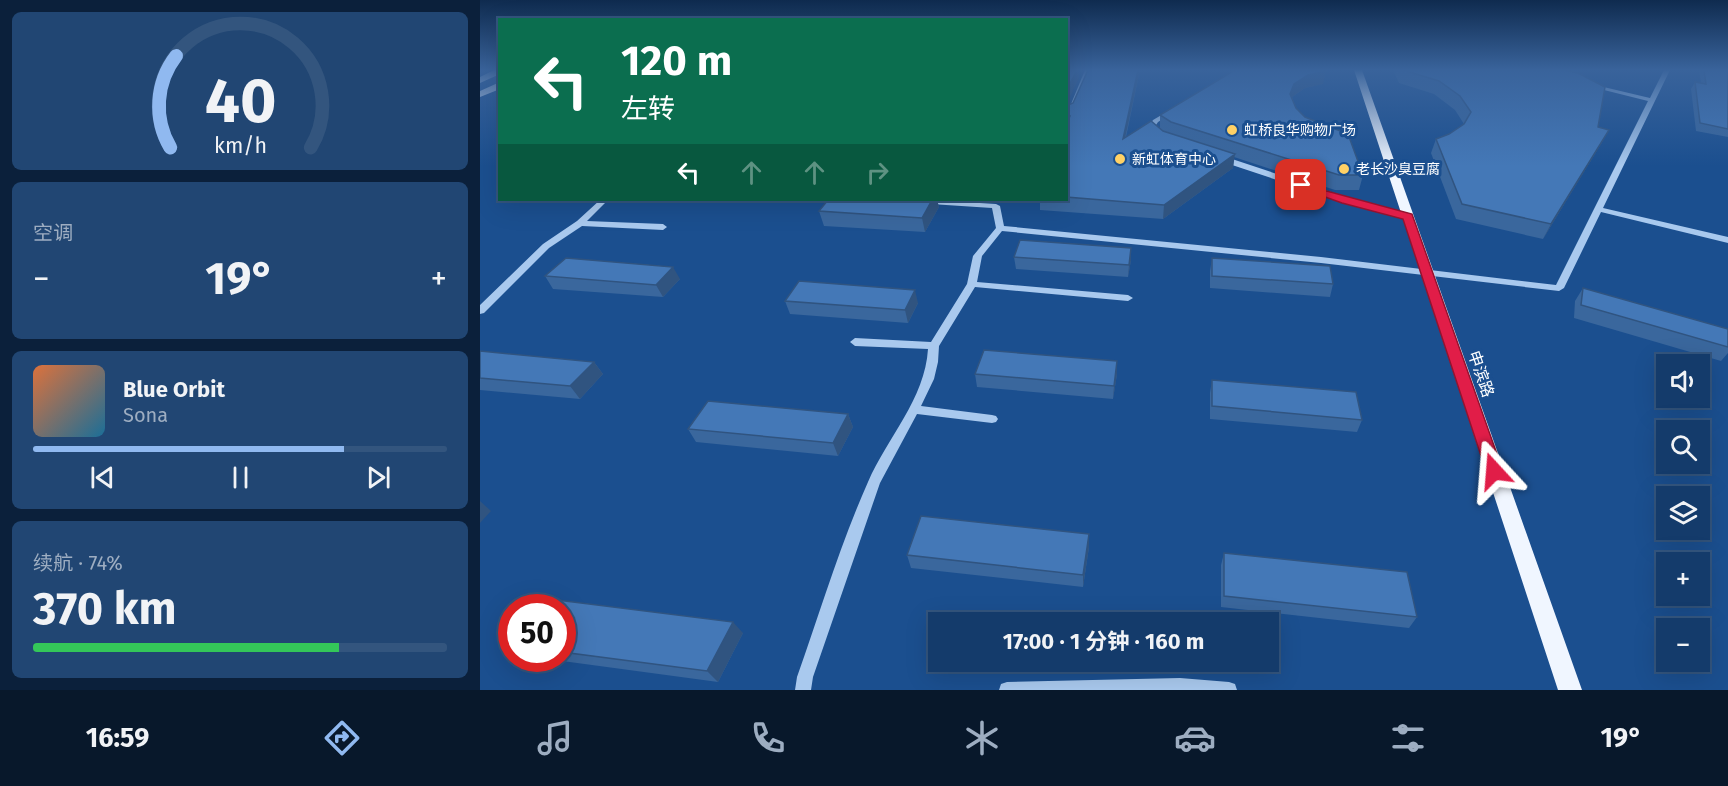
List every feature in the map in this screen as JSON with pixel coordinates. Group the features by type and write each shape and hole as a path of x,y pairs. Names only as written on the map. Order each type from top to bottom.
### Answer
{"main road":[{"name":"申滨路","path":"1369,102 1570,690"}],"street":[{"path":"1068,115 1074,102"},
{"path":"1000,228 1559,288 1651,102"},
{"path":"1166,140 1150,129 1155,121 1184,104"},
{"path":"1211,155 1346,201 1408,216"},
{"path":"480,310 546,246 579,223 603,201"},
{"path":"803,690 805,677 875,481 914,409 935,357 934,346 972,284 978,256 1000,228 996,206 916,201"},
{"path":"1598,209 1728,240"},
{"path":"579,223 663,227"},
{"path":"972,284 1128,298"},
{"path":"855,342 934,346"},
{"path":"914,409 992,419"},
{"path":"1007,690 1180,686 1229,690"}],"building":[{"name":"新虹体育中心","path":"1131,102 1123,139 1151,121 1163,131 1235,154 1164,205 1068,197 1068,121 1070,116 1068,116 1068,105 1073,103"},
{"path":"1181,102 1294,102 1305,117 1348,134 1363,175 1339,175 1171,122 1160,115"},
{"path":"1464,102 1602,102 1598,127 1609,130 1551,224 1462,204 1436,139 1464,124 1471,112"},
{"path":"1697,102 1728,102 1728,129 1700,123"},
{"path":"827,201 931,201 922,218 819,211"},
{"path":"1020,240 1131,248 1129,265 1014,257"},
{"path":"566,258 673,267 656,285 545,276"},
{"path":"1212,258 1330,266 1333,284 1212,276"},
{"path":"799,281 915,290 905,310 785,301"},
{"path":"1583,288 1728,329 1728,347 1581,305"},
{"path":"984,350 1117,361 1114,386 975,374"},
{"path":"480,351 594,362 570,386 480,378"},
{"path":"1212,380 1356,392 1362,420 1212,406"},
{"path":"708,401 848,414 833,443 688,429"},
{"path":"921,516 1089,534 1083,575 907,555"},
{"path":"1224,553 1407,572 1417,617 1224,596"},
{"path":"576,602 733,622 707,671 576,654"}],"place":[{"name":"虹桥良华购物广场","path":"1232,130"},
{"name":"新虹体育中心","path":"1120,159"},
{"name":"老长沙臭豆腐","path":"1344,169"}],"route":[{"path":"1301,185 1346,201 1408,216 1494,471"}]}
